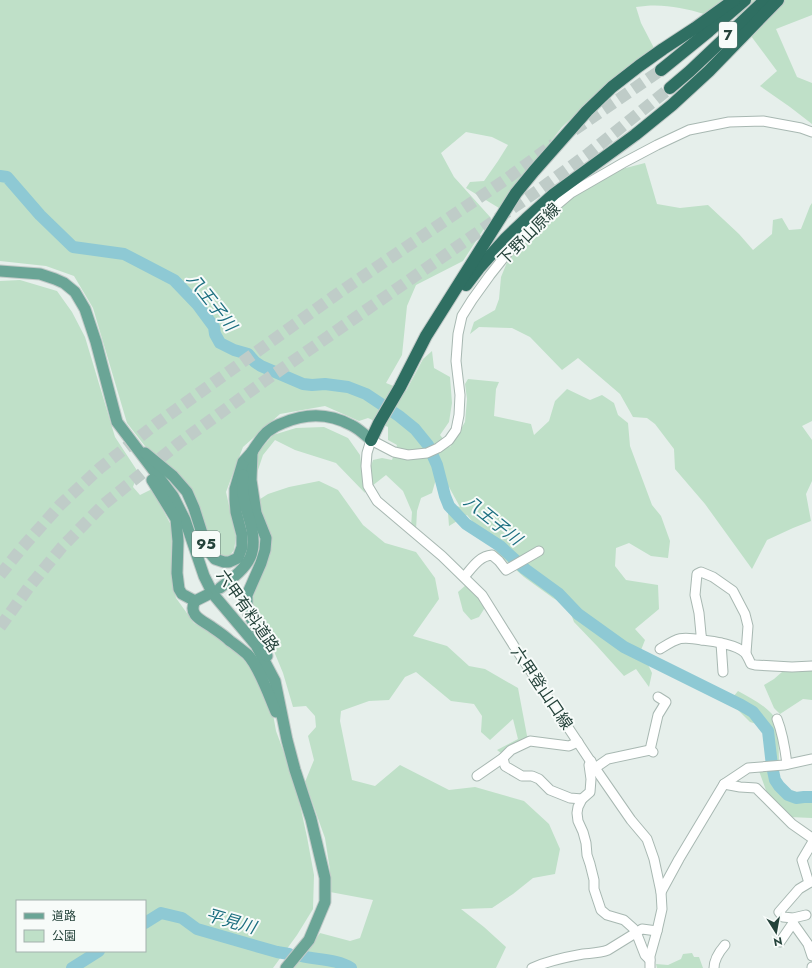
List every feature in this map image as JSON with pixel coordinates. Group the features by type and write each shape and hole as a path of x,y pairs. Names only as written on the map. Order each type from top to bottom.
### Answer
{"highway":[{"path":"371,440 379,423 400,388 426,336 516,193 534,171 587,111 612,87 662,49 695,28 734,0"},
{"name":"7","path":"661,70 745,0"},
{"name":"7","path":"670,88 766,0"},
{"path":"426,336 479,268 506,238 554,194 635,135 690,90 778,0"}],"main road":[{"name":"六甲有料道路","path":"0,271 40,274 64,283 74,292 84,310 96,342 117,422 173,496 185,520 204,576 213,594 256,645 275,680 294,770 311,819 325,878 325,902 309,940 286,968"},
{"name":"95","path":"117,422 145,453 172,476 187,492 194,508 207,549 215,559 224,562 229,562 238,558 242,547 242,535 236,512 235,488 243,462 266,433 273,427 293,418 313,415 322,416 352,425 371,440"},
{"name":"95","path":"117,422 123,437 165,499 176,519 178,541 177,573 179,589 182,594 195,601 193,605 195,614 200,620 213,627 248,655 258,670 264,683 287,740"},
{"name":"95","path":"220,588 244,567 251,555 254,545 253,533 244,500 242,480 246,463 252,452"},
{"name":"95","path":"252,452 251,480 256,513 266,538 266,550 247,595 247,606 249,615 262,637 275,680"},
{"path":"195,601 207,595"}],"street":[{"name":"下野山原線","path":"371,440 394,452 408,455 427,453 438,448 449,440 456,430 458,415 460,395 456,361 458,334 462,316 490,275 513,246 540,219 571,193 657,145 690,130 729,122 762,121 801,128 812,132"},
{"name":"六甲登山口線","path":"371,440 367,453 366,471 368,486 377,501 442,556 482,595 593,765 631,820 647,839 654,859 661,892 662,909 650,964"},
{"path":"464,578 476,562 486,556 492,555 506,570 539,552"},
{"path":"702,640 695,595 697,574 701,572 733,591 745,614 748,626 746,653 751,664 792,667 812,666"},
{"path":"660,649 677,639 688,637 721,643 737,648 746,653"},
{"path":"721,643 723,672"},
{"path":"650,964 645,956 634,928 624,920 607,915 601,910 594,887 594,880 587,855 586,843 577,813 582,799 590,792 591,779 588,765 593,765 608,759 651,751 658,715 666,702 658,697"},
{"path":"777,719 784,743 782,765"},
{"path":"477,776 503,758 511,750 530,741 569,746 578,742"},
{"path":"503,758 505,766 522,776 532,776 539,779 550,790 570,798 582,799"},
{"path":"661,892 679,858 724,784 748,768 782,765 812,759"},
{"path":"724,784 756,788 792,824 812,838"},
{"path":"806,915 793,920 783,917 779,912 799,889 809,882 802,860 812,843"},
{"path":"780,942 793,920"},
{"path":"793,920 808,944 812,956"},
{"path":"532,968 544,963 556,964 584,954 608,950 642,929 657,932"},
{"path":"714,968 713,966 717,955 724,945"}],"green space":[{"path":"0,0 812,0 812,15 776,29 797,77 812,83 812,124 760,86 777,71 725,1 704,14 670,6 653,5 636,7 641,23 654,48 618,75 562,127 499,208 466,188 470,182 484,181 508,145 492,137 466,132 441,153 454,177 491,218 463,261 416,285 407,306 402,355 386,383 406,391 423,359 432,351 434,368 450,377 452,403 449,422 440,435 450,447 465,422 467,399 465,384 468,379 499,382 496,389 494,416 531,424 534,435 549,421 555,401 567,389 590,400 602,395 614,403 618,415 628,423 630,446 652,505 661,516 670,541 668,558 651,556 629,543 616,548 615,566 626,580 658,585 659,609 635,629 645,640 641,650 652,673 649,687 636,669 624,676 574,622 568,606 553,598 524,577 497,553 467,515 449,526 448,513 453,505 460,507 449,487 436,479 432,493 421,498 417,511 416,530 411,527 412,512 403,491 386,475 372,486 369,472 373,460 382,458 392,460 397,445 388,440 388,427 368,418 359,421 325,406 280,414 243,447 226,492 236,537 234,550 228,558 216,554 207,539 191,489 148,450 127,423 93,308 74,276 46,266 0,261"},
{"path":"645,163 657,204 680,208 708,205 739,234 753,250 772,234 773,220 782,218 789,230 801,229 812,203 812,421 802,426 812,440 812,481 806,494 811,521 767,540 752,569 705,504 675,469 674,449 655,424 647,418 633,417 620,394 578,358 562,370 530,337 512,328 479,327 470,334 474,322 495,310 499,299 501,277 508,260 539,228 574,196 618,170"},
{"path":"20,280 57,291 72,312 85,337 115,437 138,472 133,487 140,495 152,489 172,527 171,569 176,598 194,623 227,641 249,659 271,703 276,731 295,782 314,875 313,909 297,935 273,968 0,968 0,281"},
{"path":"324,427 348,438 360,455 365,493 336,463 295,450 275,440 263,455 255,479 257,453 273,435 296,428"},
{"path":"319,481 338,490 363,525 385,543 416,552 435,578 439,599 413,636 447,646 469,666 485,669 518,688 528,741 501,753 497,750 518,739 513,719 490,740 481,732 482,716 474,704 451,701 416,672 405,677 389,700 369,701 341,711 340,721 352,780 375,786 400,765 449,790 475,787 524,801 549,824 560,849 555,874 533,878 492,908 461,909 506,947 496,968 294,968 320,933 350,941 360,938 373,900 330,892 330,870 325,838 305,782 314,760 308,736 316,727 315,716 306,706 293,707 283,673 266,632 252,610 254,589 268,558 257,501 268,494 289,487"},
{"path":"466,585 477,593 486,606 479,617 471,620 463,611 458,592"},
{"path":"812,670 812,700 803,699 780,714 774,708 764,685 782,672"},
{"path":"738,691 760,704 772,714 777,730 779,764 768,764 766,733 760,725 750,722 731,703 733,697"},
{"path":"759,771 771,772 778,790 794,791 812,798 812,818 789,817 767,793"},
{"path":"692,953 694,957 699,957 703,968 657,968 656,964 668,965 681,959 683,954"}],"waterway":[{"name":"八王子川","path":"0,176 7,177 40,215 73,247 124,254 174,280 197,304 214,327 215,334 220,343 234,350 248,354 261,366 303,384 325,384 348,387 366,394 399,416 415,429 428,445 437,465 449,506 466,524 500,546 525,569 558,593 578,614 624,647 753,712 768,731 772,766 775,780 779,786 788,795 796,798 812,797"},
{"name":"平見川","path":"146,922 161,913 182,918 197,929 277,952 289,954"},
{"name":"平見川","path":"72,968 97,952"},
{"name":"平見川","path":"301,956 334,961 351,968"}],"tunnel":[{"path":"574,130 661,70"},
{"path":"0,627 29,587 62,547 103,505 179,443 263,382 540,189 588,154 670,88"},
{"path":"0,575 60,505 100,468 156,424 340,292 505,180 554,144"}]}
